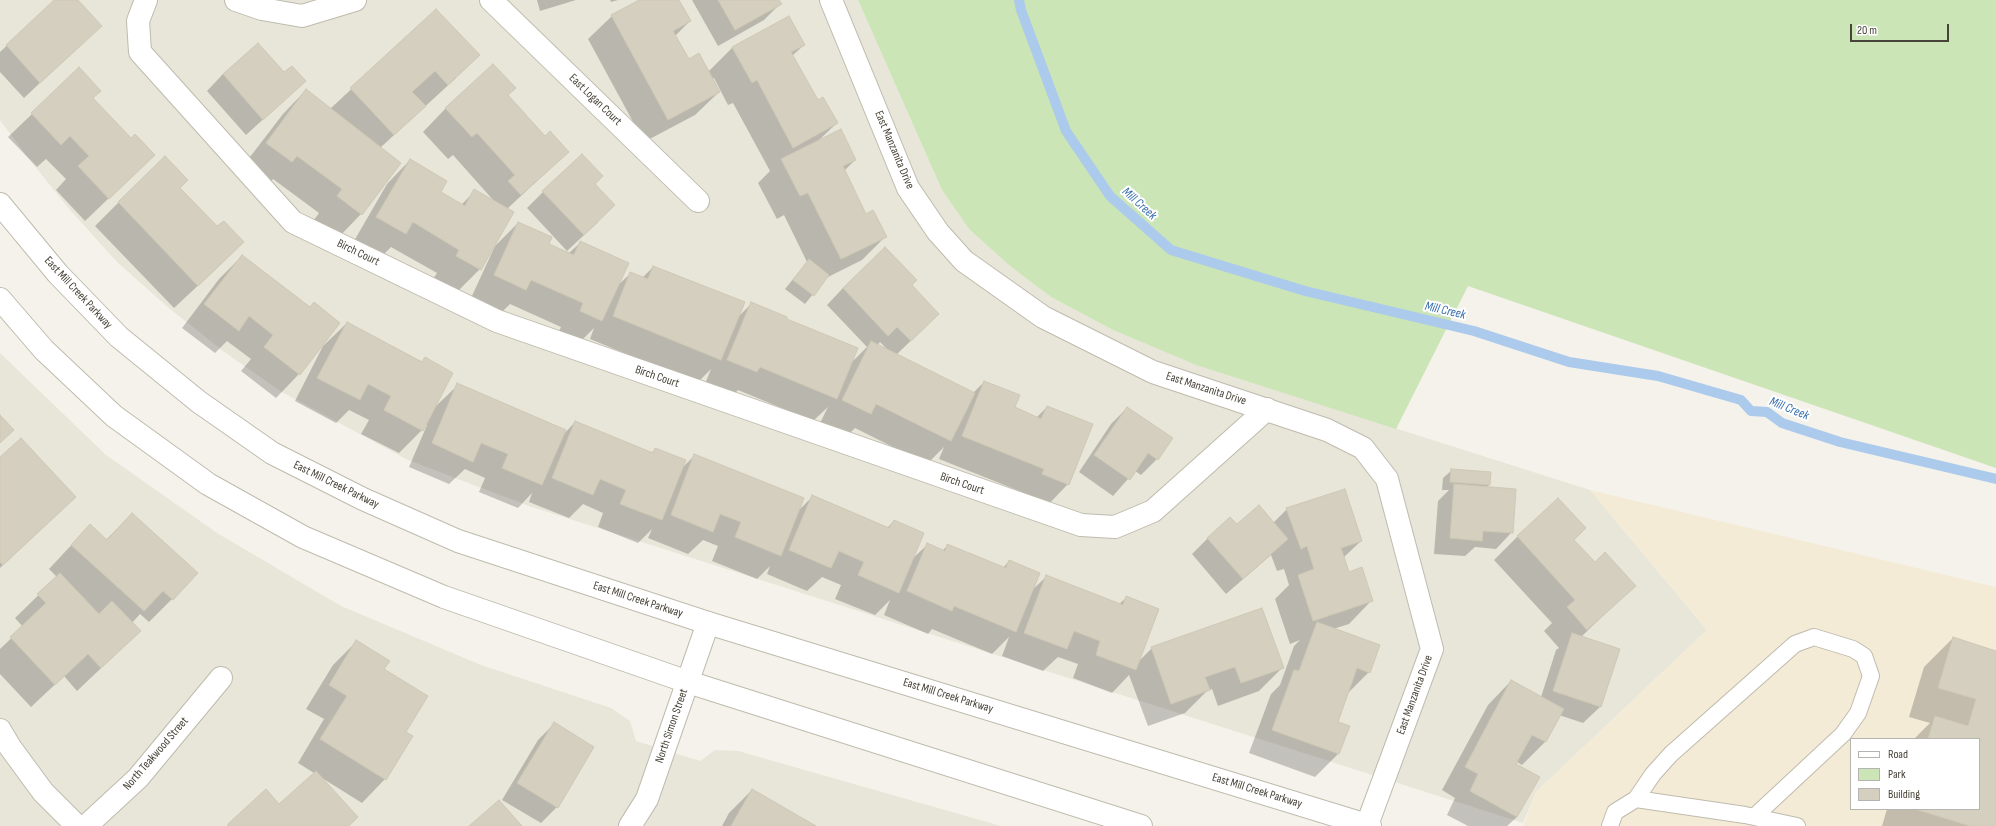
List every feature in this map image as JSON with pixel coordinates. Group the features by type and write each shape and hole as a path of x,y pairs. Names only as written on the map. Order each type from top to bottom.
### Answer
{"street":[{"name":"Birch Court","path":"146,0 138,21 140,52 293,222 497,321 1081,525 1115,527 1153,511 1268,409"},
{"path":"236,0 262,10 302,16 355,0"},
{"name":"East Logan Court","path":"491,0 698,201"},
{"name":"East Manzanita Drive","path":"831,0 908,188 938,232 964,261 1043,317 1153,372 1268,409 1327,430 1363,448 1387,479 1432,649 1369,826"},
{"name":"East Mill Creek Parkway","path":"0,204 58,274 119,337 199,402 272,453 363,499 458,540 708,623 1369,826"},
{"path":"0,299 44,350 114,416 208,484 303,537 444,597 688,682 1141,826"},
{"name":"North Simon Street","path":"630,826 647,799 708,623"},
{"name":"North Teakwood Street","path":"86,826 138,778 222,678"},
{"path":"0,730 10,747 43,792 77,826"}],"lane":[{"path":"1610,826 1615,812 1636,799 1652,774 1671,754 1795,644 1814,638 1853,648 1864,656 1871,676 1858,713 1843,734 1755,816"},
{"path":"1636,799 1755,816 1797,826"}],"shaded area":[{"path":"0,0 858,0 942,190 969,229 1010,266 1051,297 1113,330 1196,365 1590,490 1707,630 1536,792 1523,823 529,506 408,460 280,391 223,351 170,309 117,262 71,211 25,154 0,120"},
{"path":"0,353 106,455 217,533 341,606 481,665 611,708 630,721 636,741 700,761 715,750 738,751 1001,826 0,826"},
{"path":"1590,490 1996,587 1996,826 1523,826 1536,792 1707,630"}],"green space":[{"path":"858,0 1996,0 1996,468 1468,286 1396,429 1196,365 1113,330 1051,297 1010,266 969,229 942,190"}],"building":[{"path":"54,0 78,0 102,26 40,83 6,45"},
{"path":"639,0 679,0 691,21 673,31 689,59 699,53 720,92 668,120 611,15"},
{"path":"718,0 779,0 782,4 735,30"},
{"path":"436,9 480,55 448,85 435,71 412,92 426,106 394,135 350,88"},
{"path":"789,16 805,45 791,52 818,100 823,97 838,123 793,148 757,80 752,83 732,47"},
{"path":"258,43 284,72 292,66 306,81 263,120 223,74"},
{"path":"493,64 516,88 508,95 545,136 550,131 569,152 521,195 508,181 515,175 477,133 472,137 445,108"},
{"path":"79,67 101,91 93,98 131,138 135,134 155,155 109,199 78,166 89,156 70,136 61,145 31,113"},
{"path":"306,89 401,163 362,215 337,196 342,189 297,156 292,162 266,143"},
{"path":"841,129 856,160 843,166 866,214 873,210 887,237 841,259 808,193 800,196 781,159"},
{"path":"582,154 603,176 595,184 615,205 584,235 542,191"},
{"path":"165,156 188,180 180,188 217,226 224,221 244,242 198,286 118,202"},
{"path":"410,159 447,181 441,192 465,206 474,189 514,212 481,270 456,256 459,250 413,222 406,234 376,217"},
{"path":"518,222 552,237 549,244 574,255 580,241 629,263 602,321 580,311 583,303 531,280 526,290 494,275"},
{"path":"885,247 917,280 912,285 939,314 911,341 897,327 888,336 843,288"},
{"path":"242,255 310,307 314,302 340,323 300,375 264,347 273,335 249,316 239,331 204,304"},
{"path":"809,259 829,275 814,296 793,280"},
{"path":"653,266 745,302 721,360 613,316 630,272 648,279"},
{"path":"751,302 787,317 787,319 858,348 837,399 760,367 757,372 727,360"},
{"path":"347,322 422,362 425,357 453,373 423,431 384,410 391,396 368,384 360,400 317,378"},
{"path":"871,341 975,393 951,441 876,404 871,414 842,400"},
{"path":"984,381 1020,395 1015,407 1041,419 1047,406 1093,424 1069,485 1042,474 1044,469 962,436"},
{"path":"457,383 566,430 542,485 502,468 508,454 481,443 473,462 432,443"},
{"path":"1127,407 1173,438 1158,460 1148,453 1130,480 1094,455"},
{"path":"0,415 14,430 0,443"},
{"path":"575,421 653,453 655,448 686,460 662,520 620,504 626,490 600,479 593,495 552,478"},
{"path":"21,438 76,497 3,565 0,562 0,457"},
{"path":"694,454 804,498 781,556 735,537 741,522 720,514 713,532 671,515"},
{"path":"1451,469 1491,472 1490,485 1450,482"},
{"path":"1454,484 1516,489 1513,533 1483,531 1482,541 1450,538"},
{"path":"1345,489 1362,541 1341,548 1349,572 1362,567 1373,601 1313,621 1298,575 1314,569 1307,546 1301,549 1286,508"},
{"path":"812,495 889,528 894,520 924,533 899,593 858,575 864,562 839,551 831,568 789,550"},
{"path":"1558,498 1586,528 1574,540 1595,562 1605,552 1636,586 1587,630 1567,607 1575,600 1517,536"},
{"path":"1259,505 1288,539 1243,579 1207,538 1230,517 1237,524"},
{"path":"132,513 198,573 173,600 163,591 144,611 71,545 90,524 107,540"},
{"path":"927,543 945,551 947,544 1006,568 1009,560 1040,573 1016,632 954,606 952,611 907,591"},
{"path":"60,573 99,614 112,601 141,631 101,668 88,654 55,685 10,637 46,603 37,594"},
{"path":"1046,575 1123,605 1126,596 1159,609 1136,670 1096,655 1100,641 1074,631 1067,649 1024,633"},
{"path":"1262,608 1284,668 1241,683 1235,667 1205,677 1210,690 1171,704 1151,647"},
{"path":"1317,622 1380,645 1370,673 1357,668 1338,722 1350,726 1339,754 1272,730 1294,670 1299,671"},
{"path":"1572,633 1620,649 1601,707 1553,691"},
{"path":"1953,637 1996,651 1996,826 1970,826 1918,810 1980,810 1980,738 1928,738 1935,716 1968,726 1976,699 1938,688"},
{"path":"356,640 390,661 384,669 428,696 406,732 413,736 386,780 320,739 347,696 329,685"},
{"path":"1511,680 1564,709 1546,742 1532,735 1516,764 1540,777 1517,817 1470,791 1478,774 1465,767"},
{"path":"554,722 594,747 558,808 517,783"},
{"path":"316,771 358,817 349,826 229,826 228,824 266,789 279,804"},
{"path":"752,789 816,826 731,826"},
{"path":"499,800 522,826 469,826"}],"waterway":[{"name":"Mill Creek","path":"1019,0 1021,10 1066,131 1110,196 1171,250 1305,291 1474,331 1569,362 1658,376 1741,400 1751,411 1767,412 1782,423 1840,442 1996,479"}]}
